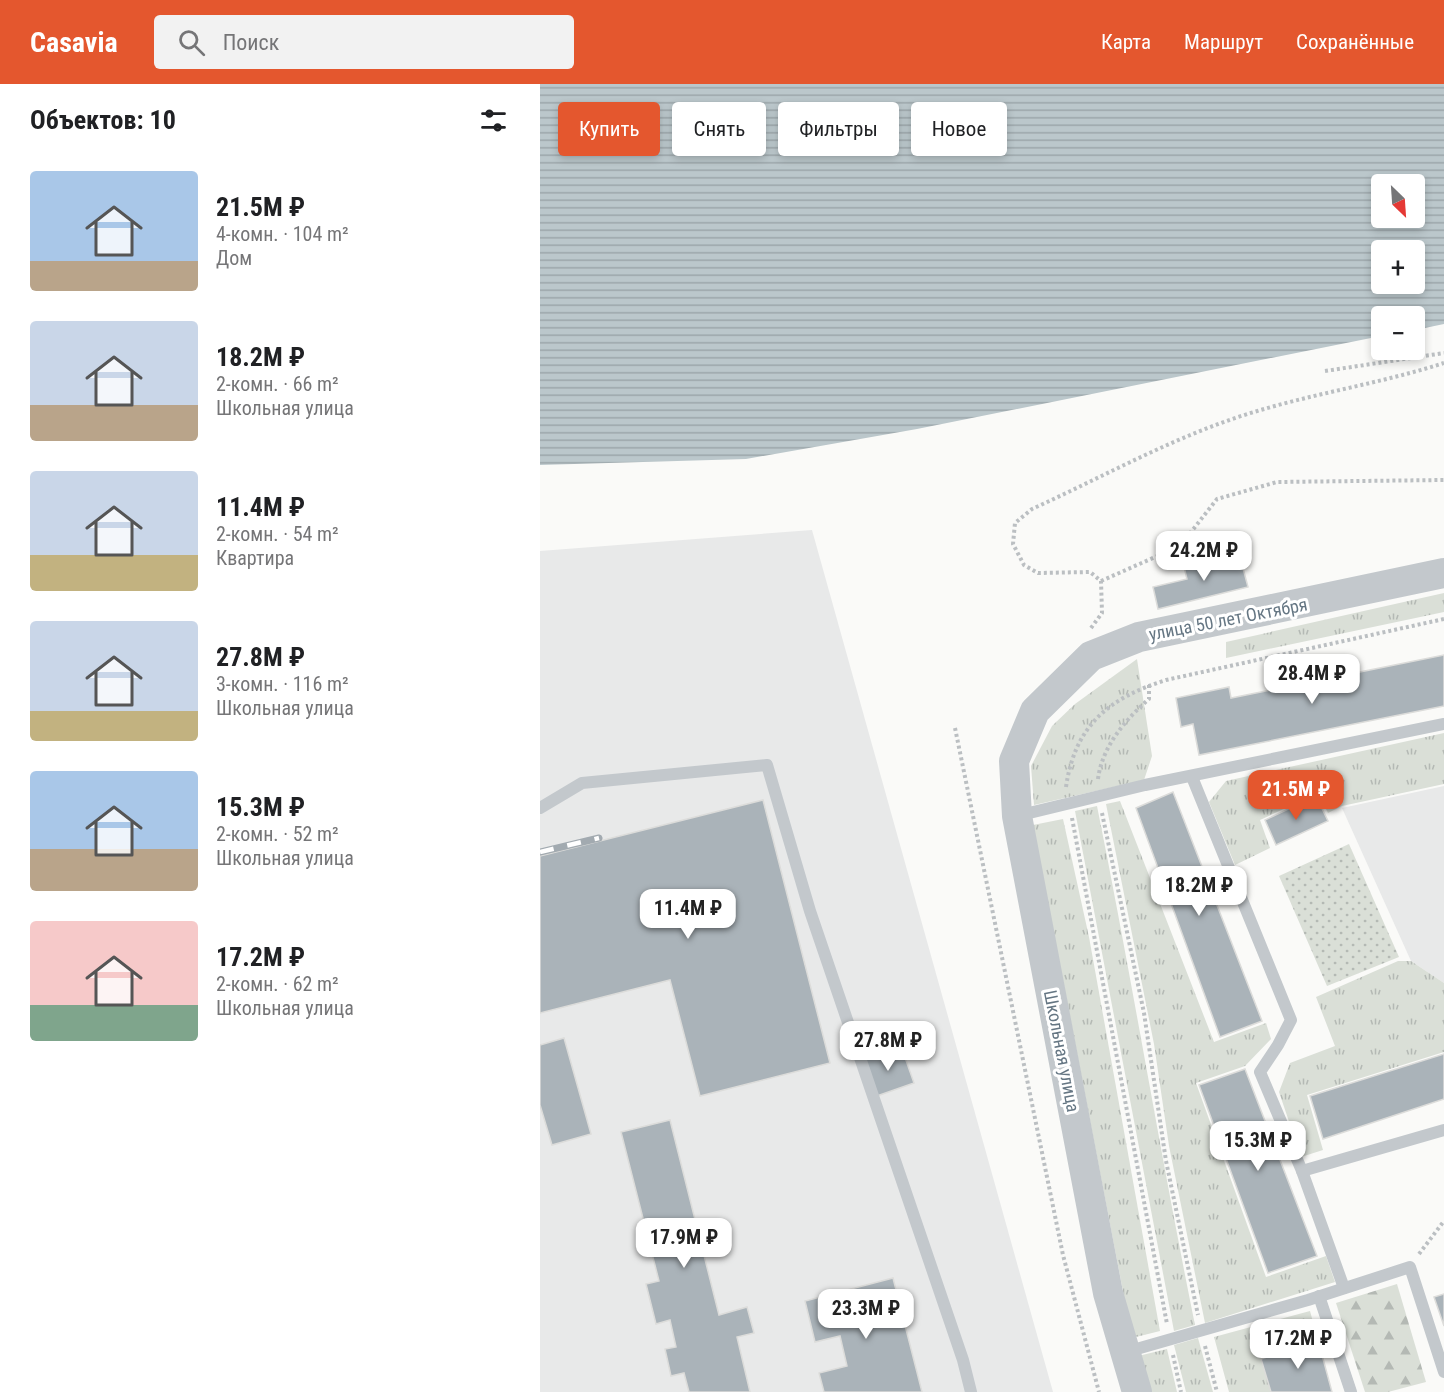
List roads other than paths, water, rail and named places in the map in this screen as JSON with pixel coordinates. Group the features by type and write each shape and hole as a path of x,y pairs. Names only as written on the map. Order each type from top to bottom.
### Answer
{"street":[{"name":"улица 50 лет Октября","path":"1035,711 1091,656 1139,637 1444,573"},
{"name":"Школьная улица","path":"1035,711 1014,761 1017,816 1108,1293 1137,1392"}],"lane":[{"path":"1017,816 1098,796 1444,724"},
{"path":"540,808 582,783 767,765 810,911 963,1360 971,1392"},
{"path":"1192,777 1291,1020 1260,1072 1302,1171 1344,1288"},
{"path":"1302,1171 1444,1130"},
{"path":"1125,1352 1410,1267 1444,1372"},
{"path":"1319,1296 1351,1392"}],"railway":[{"path":"540,852 599,838"}]}
